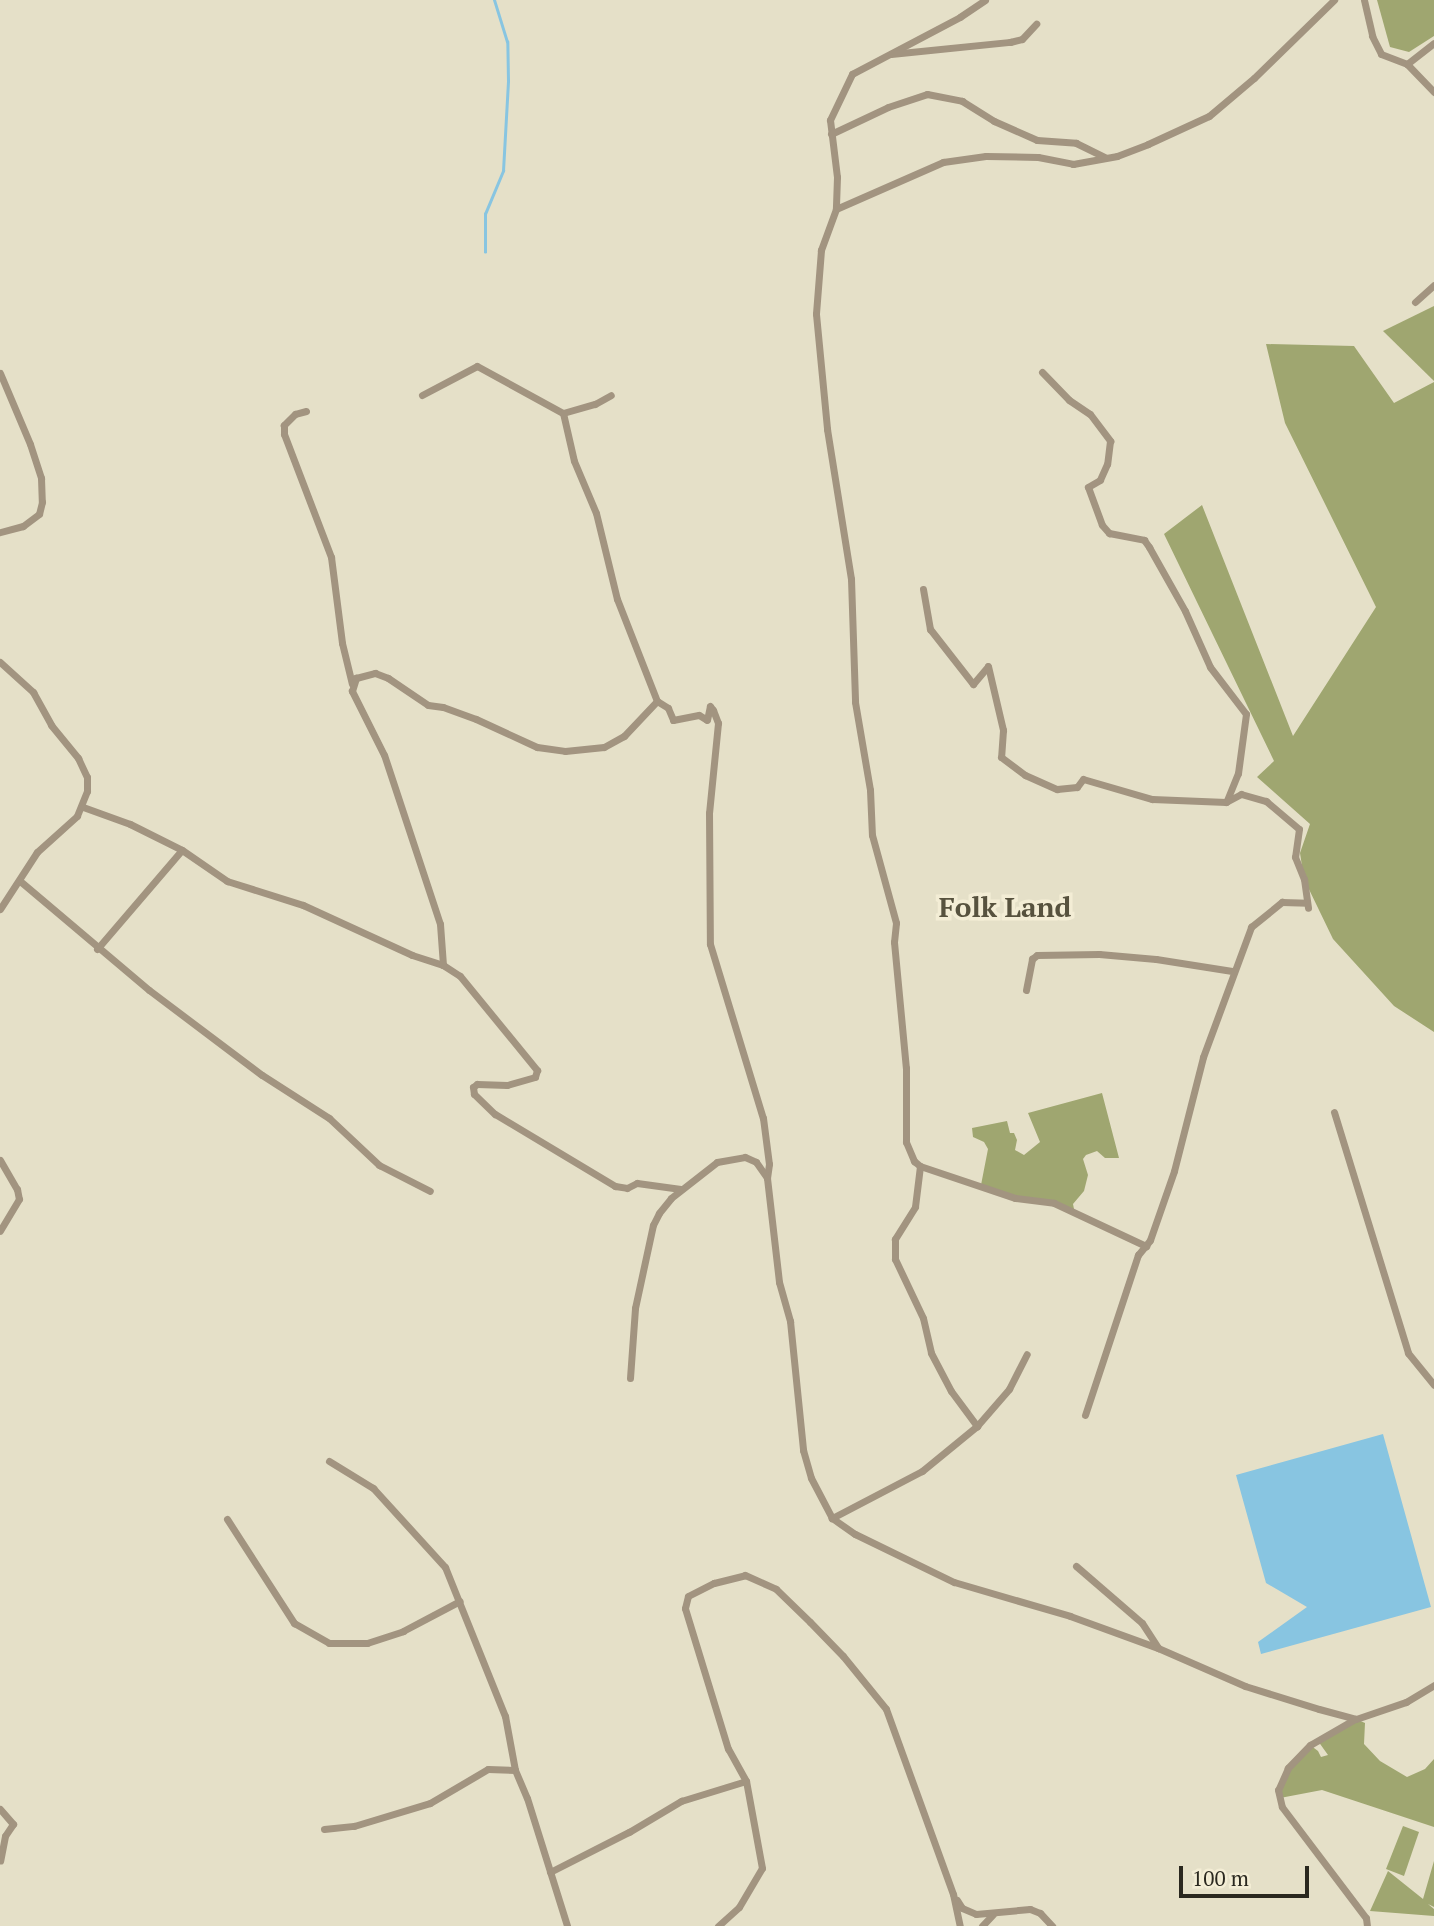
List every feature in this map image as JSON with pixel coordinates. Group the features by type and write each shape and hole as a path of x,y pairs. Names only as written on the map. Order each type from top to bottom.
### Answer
{"street":[{"path":"985,0 960,17 852,74 831,114 837,177 836,209 821,250 816,314 827,429 851,579 855,702 870,790 872,835 896,923 894,942 906,1068 905,1135 914,1161 920,1166 1015,1198 1055,1203 1146,1246"},
{"path":"836,209 943,162 986,156 1038,157 1073,164 1117,156 1209,116 1254,78 1334,0"},
{"path":"1364,0 1373,36 1381,54 1407,64 1434,92"},
{"path":"884,55 1010,43 1022,39 1036,24"},
{"path":"1407,64 1434,43"},
{"path":"831,134 888,107 927,94 962,101 994,121 1037,140 1076,143 1106,157"},
{"path":"1415,302 1434,285"},
{"path":"422,395 477,366 563,413 595,404 611,395"},
{"path":"1042,372 1069,400 1090,414 1110,441 1107,464 1100,480 1088,487 1102,525 1109,533 1144,540 1185,611 1210,667 1246,714 1238,773 1226,802"},
{"path":"0,373 30,444 41,478 42,502 38,514 23,526 0,532"},
{"path":"306,411 295,414 284,425 284,434 331,557 342,643 356,702 384,755 423,869 440,924 443,965"},
{"path":"563,413 574,461 596,513 617,599 657,701 668,708 673,720 699,715 707,720 710,706 718,723 709,813 710,944 763,1118 779,1282 790,1321 803,1450 811,1478 832,1518 855,1534 954,1582 1070,1616 1158,1648 1245,1686 1356,1718"},
{"path":"923,589 930,629 973,684 988,666 1003,730 1001,757 1025,775 1057,789 1077,787 1083,779 1152,799 1226,802 1241,794 1266,801 1299,829 1295,857 1304,879 1307,906 1282,902 1251,927 1247,943 1232,971 1203,1057 1174,1171 1146,1246 1138,1255 1085,1415"},
{"path":"0,662 33,692 51,725 83,768 87,791 83,807 77,816 24,867 20,881 0,909"},
{"path":"352,684 364,673 375,673 388,678 428,705 443,707 476,719 537,747 565,751 604,747 624,736 657,701"},
{"path":"83,807 130,824 181,850 227,881 303,905 412,956 443,965 460,976 537,1070 535,1077 507,1085 474,1085 474,1094 495,1114 615,1186 627,1188 637,1183 681,1189"},
{"path":"97,949 181,850"},
{"path":"20,881 57,910 97,949 262,1075 329,1118 379,1166 429,1191"},
{"path":"1026,990 1032,959 1037,955 1110,955 1232,971"},
{"path":"1334,1112 1408,1353 1434,1385"},
{"path":"630,1378 631,1331 653,1225 671,1198 726,1158 745,1157 756,1162 767,1178"},
{"path":"0,1160 17,1189 19,1199 0,1229"},
{"path":"920,1166 915,1207 895,1239 895,1259 923,1318 931,1353 951,1391 977,1426"},
{"path":"832,1518 922,1471 977,1426 1009,1389 1027,1354"},
{"path":"329,1461 373,1488 445,1567 506,1716 515,1770 527,1798 567,1926"},
{"path":"227,1519 294,1623 329,1643 367,1643 403,1631 460,1601"},
{"path":"1076,1566 1142,1623 1158,1648"},
{"path":"718,1926 739,1907 762,1868 746,1781 727,1749 685,1608 688,1596 714,1583 745,1575 776,1589 843,1656 886,1709 953,1894 960,1926"},
{"path":"1367,1926 1366,1918 1282,1807 1278,1790 1288,1768 1310,1745 1356,1718 1406,1702 1434,1685"},
{"path":"324,1829 354,1826 430,1803 488,1769 515,1770"},
{"path":"550,1872 629,1832 681,1801 746,1781"},
{"path":"0,1809 13,1824 5,1836 0,1861"},
{"path":"953,1894 962,1908 976,1914 1030,1909 1040,1913 1052,1926"},
{"path":"982,1926 993,1914"}],"green space":[{"path":"1377,0 1434,0 1434,36 1409,52 1390,47"},
{"path":"1434,306 1434,381 1383,331"},
{"path":"1266,344 1354,346 1394,403 1434,382 1434,1032 1394,1006 1333,939 1304,879 1300,853 1310,824 1257,777 1274,761 1164,534 1202,505 1293,736 1376,607 1285,423"},
{"path":"1102,1093 1119,1158 1105,1158 1097,1151 1086,1155 1083,1159 1088,1175 1084,1191 1073,1204 1075,1214 1054,1203 1015,1198 981,1185 988,1149 984,1142 973,1137 972,1128 1007,1121 1010,1133 1014,1133 1017,1140 1015,1150 1024,1155 1040,1142 1028,1113"},
{"path":"1356,1719 1365,1723 1364,1744 1380,1761 1407,1777 1425,1769 1434,1759 1434,1827 1322,1790 1280,1798 1281,1778 1310,1745 1321,1757 1328,1755 1318,1741"},
{"path":"1403,1826 1419,1832 1404,1876 1386,1869"},
{"path":"1434,1861 1434,1907 1428,1904 1434,1909 1434,1916 1370,1911 1388,1871 1423,1899"}],"water":[{"path":"1383,1434 1431,1607 1261,1654 1258,1642 1307,1607 1266,1583 1236,1475"}],"waterway":[{"path":"485,252 485,214 503,171 508,81 507,42 494,0"}],"district":[{"name":"Folk Land","path":"1005,907"}]}
